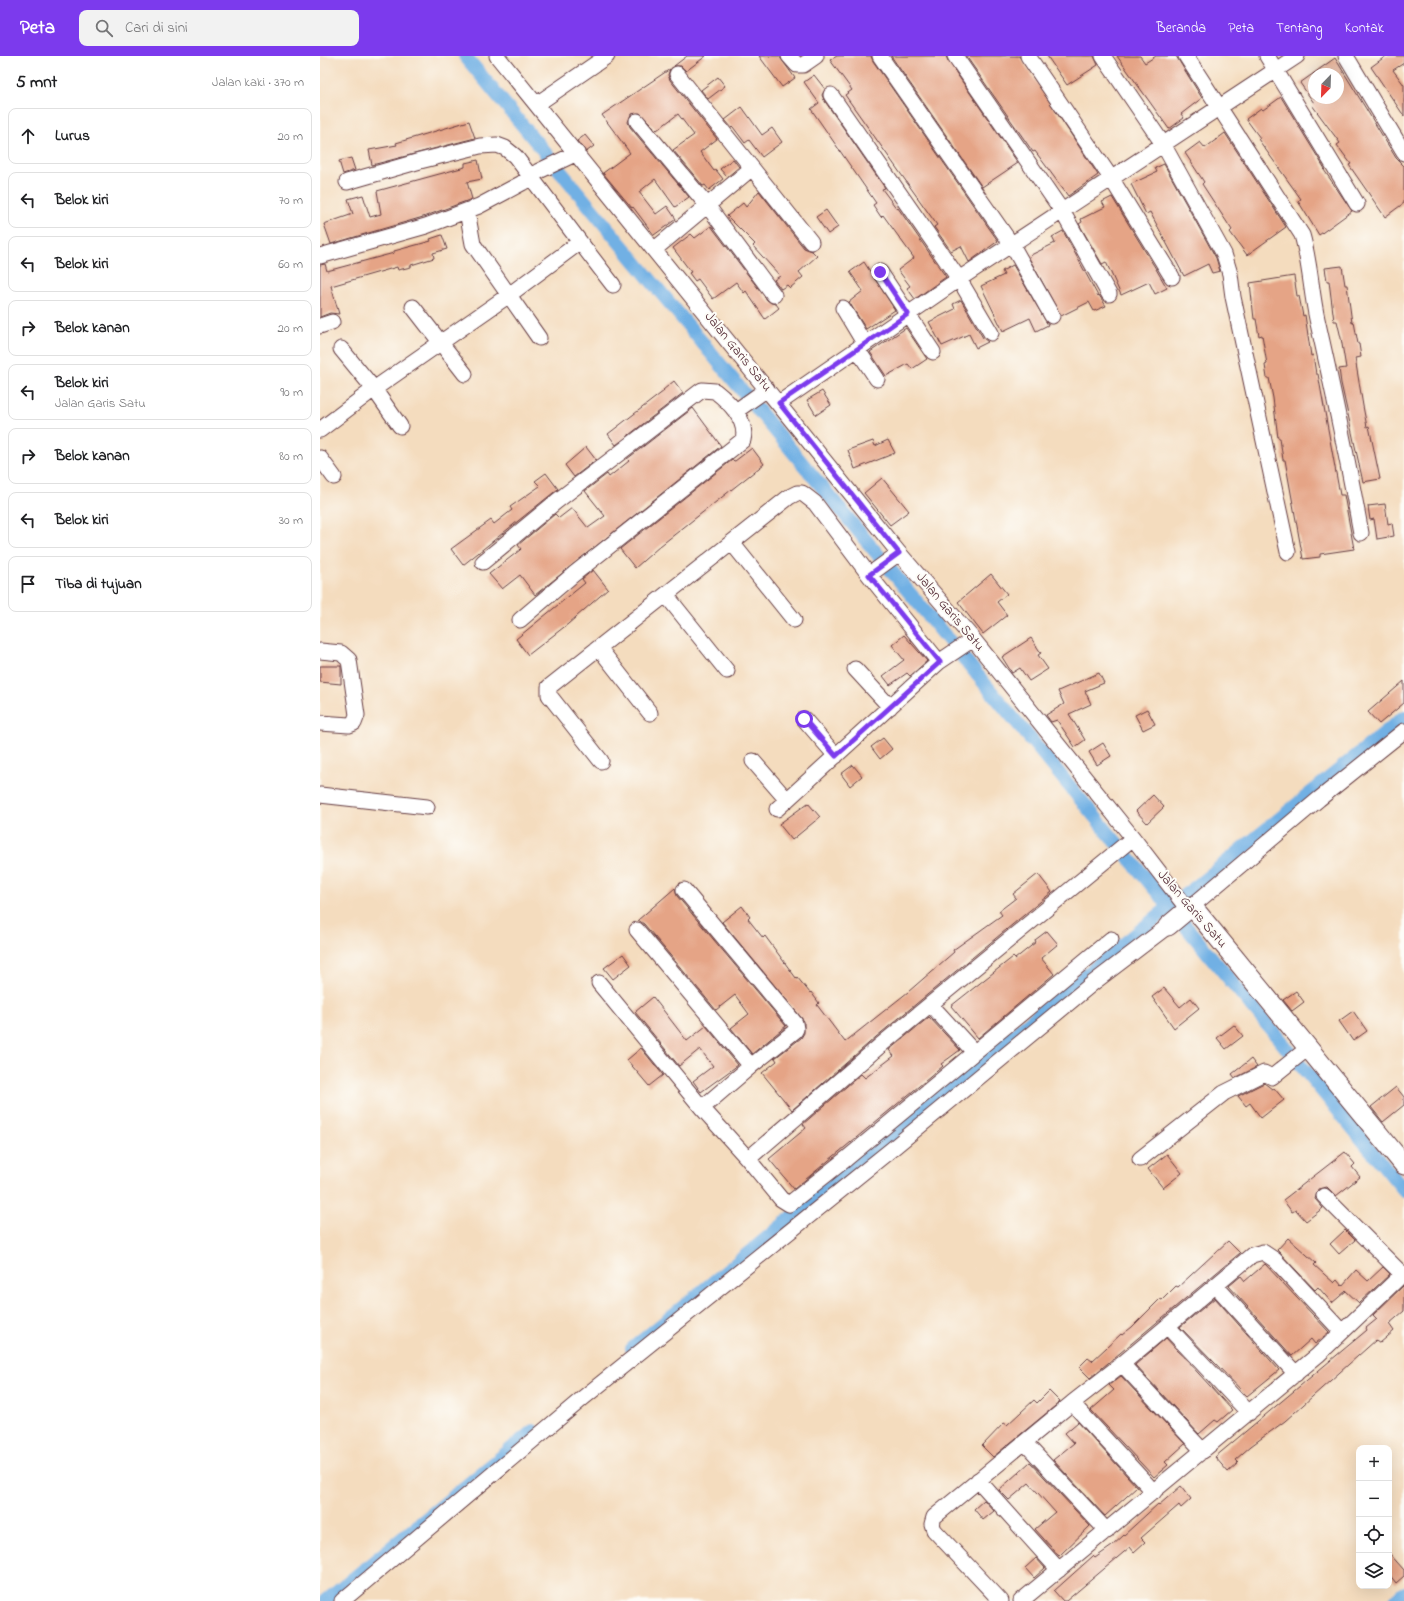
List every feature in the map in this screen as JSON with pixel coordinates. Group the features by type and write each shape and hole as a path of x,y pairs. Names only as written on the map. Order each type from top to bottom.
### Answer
{"street":[{"name":"Jalan Garis Satu","path":"497,56 536,104 571,156 655,249 765,390 779,403 897,555 969,641 1130,841 1308,1048 1404,1165"},
{"path":"536,104 607,56"},
{"path":"788,56 797,65 803,65 816,56"},
{"path":"880,56 1012,245 1052,316"},
{"path":"955,56 1062,212 1109,294"},
{"path":"1028,56 1111,178 1172,277"},
{"path":"1102,56 1163,144 1228,263 1288,552"},
{"path":"1186,56 1220,105 1302,235 1306,250 1315,306 1351,476 1361,533"},
{"path":"1267,56 1357,204"},
{"path":"779,403 959,279 1062,212 1220,105 1297,56"},
{"path":"1346,56 1404,152"},
{"path":"677,74 811,242"},
{"path":"831,95 959,279 991,333"},
{"path":"637,121 707,205 774,295"},
{"path":"347,182 480,146 497,145 505,148 535,174 580,242 614,285"},
{"path":"320,256 426,226 467,211 498,196 535,174 571,156"},
{"path":"655,249 752,168"},
{"path":"467,211 473,244 539,338"},
{"path":"320,430 374,389 509,296 580,242"},
{"path":"880,272 932,352"},
{"path":"413,307 465,374"},
{"path":"843,308 877,379"},
{"path":"341,350 374,389 400,426"},
{"path":"483,562 557,501 702,390 715,391 740,408 745,429 743,440 574,574 520,620"},
{"path":"740,408 765,390"},
{"path":"320,458 334,477"},
{"path":"601,761 549,695 547,690 561,677 796,493 802,493 815,503 943,659"},
{"path":"732,543 794,620"},
{"path":"873,572 897,555"},
{"path":"666,595 727,671"},
{"path":"753,761 782,805 943,659 969,641"},
{"path":"599,648 650,713"},
{"path":"320,651 341,653 349,660 356,715 354,723 349,725 320,723"},
{"path":"855,669 890,708"},
{"path":"804,719 836,756"},
{"path":"342,1601 590,1393 886,1154 1093,983 1168,926 1184,904 1404,731"},
{"path":"320,795 427,807"},
{"path":"748,1159 882,1044 1130,841"},
{"path":"684,890 795,1023 795,1031 702,1108"},
{"path":"637,930 751,1066"},
{"path":"599,983 702,1108 748,1159 781,1199 789,1204 1111,939"},
{"path":"931,1005 974,1052"},
{"path":"1140,1159 1224,1093 1264,1073 1272,1077 1308,1048"},
{"path":"1021,1601 1296,1374 1403,1274 1324,1196"},
{"path":"1002,1601 934,1530 932,1520 978,1480 1168,1327 1252,1254 1263,1252 1275,1260 1342,1332"},
{"path":"1216,1286 1296,1374"},
{"path":"1168,1327 1248,1413"},
{"path":"1122,1364 1203,1451"},
{"path":"1072,1404 1154,1492"},
{"path":"1025,1443 1107,1531"},
{"path":"978,1480 1059,1570"}],"building":[{"path":"687,56 706,56 686,71 681,66 674,66"},
{"path":"759,56 779,56 795,78 782,87"},
{"path":"837,56 871,56 998,241 969,262 961,246 951,251 934,227 937,225 845,95 852,90 830,60"},
{"path":"891,56 946,56 1018,163 982,187"},
{"path":"966,56 1019,56 1098,175 1068,196 1035,151 1033,152"},
{"path":"1047,56 1094,56 1098,65 1067,85"},
{"path":"1117,56 1140,56 1145,63 1156,56 1176,56 1202,98 1181,114 1184,118 1169,129"},
{"path":"1386,56 1404,56 1404,63 1393,70 1404,85 1404,116 1371,67"},
{"path":"1335,58 1341,68 1321,68"},
{"path":"670,69 668,75 670,80 717,139 700,152 714,171 716,170 723,179 709,190 705,185 703,186 673,150 694,135 678,114 657,130 640,113 631,114 628,122 630,127 689,197 675,207 655,179 639,192 656,214 667,206 676,219 654,235 633,207 632,208 603,173 630,153 602,115"},
{"path":"1344,73 1396,158 1404,166 1404,203 1385,217 1349,165 1351,164 1337,145 1340,143 1312,105 1344,104"},
{"path":"814,75 825,89 822,95 824,100 885,188 882,189 897,209 898,208 946,277 915,299 907,288 910,286 898,270 914,258 883,215 881,217 873,205 876,203 811,109 819,103 804,82"},
{"path":"718,77 725,86 708,99 701,90"},
{"path":"1308,77 1308,94 1300,83"},
{"path":"1281,97 1325,169 1324,170 1352,211 1319,235 1298,201 1301,199 1258,139 1260,138 1246,119 1261,108 1263,110"},
{"path":"742,107 762,135 772,128 782,142 762,157 749,140 745,143 733,127 732,128 725,120"},
{"path":"469,121 475,138 372,165 369,150 397,145 396,143"},
{"path":"1225,133 1286,227 1247,255 1230,232 1232,230 1202,184 1204,182 1185,153 1200,142 1205,148"},
{"path":"585,135 594,146 586,152 577,141"},
{"path":"351,158 355,170 343,174 339,161"},
{"path":"733,159 739,167 727,177 720,169"},
{"path":"478,160 482,179 467,182 472,199 423,217 331,244 324,224 353,214 348,199 363,195 370,217 381,214 377,191 465,167 465,163"},
{"path":"1164,164 1216,258 1220,271 1212,273 1208,264 1184,276 1150,212 1146,214 1131,184 1157,172 1155,168"},
{"path":"759,191 804,248 812,251 817,256 799,272 803,277 790,288 787,285 781,289 774,280 780,276 753,246 755,244 727,216 743,203 746,207"},
{"path":"1112,197 1167,288 1155,294 1149,282 1121,295 1106,262 1102,264 1079,224 1082,222 1081,219 1105,207 1102,202"},
{"path":"826,210 838,227 828,234 816,217"},
{"path":"711,226 767,300 776,304 779,308 765,319 746,291 744,293 736,282 713,299 698,279 695,281 689,273 691,272 673,248 691,234 695,238"},
{"path":"1063,231 1098,296 1099,295 1106,306 1094,311 1089,302 1061,316 1029,258 1031,255 1055,243 1052,237"},
{"path":"442,235 447,249 433,253 434,258 411,265 411,267 398,270 397,267 331,286 339,314 330,313 320,317 320,265 325,264 327,271 394,253 394,251 431,241 430,239"},
{"path":"864,262 895,310 866,329 849,302 863,291 850,272"},
{"path":"1013,265 1048,325 1036,331 1030,318 1003,331 981,286 1004,275 1002,271"},
{"path":"1342,266 1345,285 1347,285 1352,323 1354,322 1361,357 1355,358 1363,406 1367,427 1369,426 1380,479 1363,482 1341,383 1339,369 1346,368 1337,321 1334,321 1329,281 1327,281 1325,268"},
{"path":"1294,276 1297,296 1299,296 1303,316 1305,315 1311,356 1313,355 1316,374 1318,374 1340,495 1344,495 1354,549 1320,554 1320,557 1303,559 1285,460 1283,460 1280,438 1278,438 1273,398 1269,378 1267,378 1265,365 1267,364 1262,335 1259,336 1256,319 1254,319 1250,283"},
{"path":"961,300 983,338 988,342 976,348 969,334 942,346 929,322 955,309 953,304"},
{"path":"906,328 927,359 912,369 908,364 886,376 870,352"},
{"path":"674,381 683,393 616,445 608,434 664,391 663,390"},
{"path":"822,391 831,405 816,415 807,400"},
{"path":"693,408 721,446 535,595 520,575 502,589 489,574 521,549 518,545 555,514 559,518 572,508 588,528 605,516 585,491 607,474 609,477 629,461 627,459"},
{"path":"888,440 895,453 855,469 848,450 873,441 875,446"},
{"path":"586,447 596,460 574,477 565,465"},
{"path":"752,448 764,464 660,546 635,568 620,549 732,460 735,461"},
{"path":"546,473 558,489 463,565 451,549 491,520 494,524 512,510 510,507 540,486 535,481"},
{"path":"882,478 909,511 890,525 864,493"},
{"path":"1385,504 1388,524 1392,523 1394,536 1377,539 1374,519 1370,520 1368,506"},
{"path":"593,570 608,589 568,624 528,655 516,639 585,583 582,579"},
{"path":"991,574 1007,594 997,602 1007,615 983,634 958,602"},
{"path":"904,635 927,661 910,676 907,673 890,685 883,676 904,660 892,645"},
{"path":"1031,638 1041,653 1038,655 1048,669 1029,681 1020,668 1012,673 1002,657"},
{"path":"320,666 341,666 341,684 320,682"},
{"path":"1099,673 1104,683 1085,691 1091,704 1069,714 1085,740 1075,747 1057,720 1051,722 1046,715 1064,704 1058,691"},
{"path":"1404,681 1404,703 1379,724 1368,712"},
{"path":"1147,709 1155,724 1143,730 1135,715"},
{"path":"883,738 892,749 880,759 871,747"},
{"path":"1103,743 1111,756 1097,765 1089,752"},
{"path":"853,765 862,776 850,786 841,774"},
{"path":"1153,795 1164,807 1147,823 1136,811"},
{"path":"808,803 820,817 792,840 779,824"},
{"path":"1038,874 1052,892 876,1037 792,1110 762,1073 777,1061 775,1058 801,1038 804,1033 804,1021 722,922 742,906 750,917 748,919 763,938 765,936 796,978 797,977 810,993 811,992 819,1003 817,1005 845,1042 908,992 954,952 953,950 1002,915 999,911 1016,898 1013,894"},
{"path":"675,888 677,896 786,1026 752,1054 731,1028 749,1014 735,995 716,1010 644,924 638,920"},
{"path":"1047,931 1058,944 1041,958 1054,974 978,1038 951,1006 1013,957 1015,959"},
{"path":"623,954 631,965 613,979 604,968"},
{"path":"1164,988 1180,1007 1191,998 1199,1008 1174,1028 1152,997"},
{"path":"1296,991 1304,1002 1292,1011 1283,1000"},
{"path":"653,997 687,1041 706,1026 738,1065 701,1092 693,1081 713,1066 700,1049 679,1066 635,1012"},
{"path":"1353,1011 1367,1031 1353,1041 1339,1021"},
{"path":"929,1017 960,1050 941,1064 943,1066 794,1189 769,1159 806,1128 803,1124 861,1074 865,1078 894,1056 889,1050"},
{"path":"1234,1025 1243,1036 1226,1049 1217,1038"},
{"path":"641,1048 663,1075 649,1086 627,1060"},
{"path":"1251,1059 1257,1067 1235,1078 1232,1074"},
{"path":"1264,1083 1272,1089 1274,1088 1284,1100 1261,1118 1250,1103 1246,1106 1238,1096"},
{"path":"1396,1087 1404,1097 1404,1105 1383,1122 1371,1107"},
{"path":"1345,1152 1355,1164 1352,1167 1360,1177 1336,1196 1327,1187 1318,1189 1315,1199 1323,1208 1306,1221 1296,1210 1292,1212 1283,1200"},
{"path":"1167,1154 1182,1173 1163,1188 1148,1169"},
{"path":"1345,1230 1355,1240 1339,1254 1330,1244"},
{"path":"1288,1238 1316,1263 1314,1265 1334,1283 1337,1280 1342,1286 1356,1270 1368,1281 1383,1267 1390,1274 1359,1303 1345,1290 1346,1291 1332,1303 1318,1287 1315,1290 1277,1250"},
{"path":"1228,1241 1240,1253 1090,1378 1079,1367 1088,1358 1092,1361 1121,1334 1122,1335 1132,1327 1160,1299 1162,1300 1176,1286 1178,1287"},
{"path":"1265,1264 1329,1332 1315,1344 1311,1339 1292,1356 1229,1286 1241,1276 1245,1281"},
{"path":"1404,1285 1404,1311 1389,1324 1394,1331 1380,1343 1376,1340 1285,1421 1251,1446 1235,1460 1238,1463 1228,1472 1215,1457 1367,1330 1366,1328 1377,1319 1373,1315"},
{"path":"1215,1298 1279,1370 1247,1396 1180,1327"},
{"path":"1166,1338 1232,1410 1218,1422 1215,1420 1199,1434 1135,1365"},
{"path":"1121,1376 1185,1444 1165,1462 1168,1465 1154,1477 1091,1410 1114,1390 1109,1385"},
{"path":"1049,1391 1060,1402 993,1457 982,1446 1004,1423 1007,1425 1034,1400 1037,1403"},
{"path":"1078,1422 1137,1487 1105,1516 1053,1460 1074,1443 1065,1433"},
{"path":"1030,1462 1090,1526 1059,1556 1035,1529 1055,1512 1029,1483 1009,1500 999,1490"},
{"path":"1181,1486 1191,1499 1181,1508 1179,1505 1141,1538 1145,1542 1134,1552 1130,1547 1066,1601 1063,1601 1054,1591 1093,1556 1095,1558 1112,1546 1158,1504 1159,1505"},
{"path":"984,1500 994,1511 983,1520 974,1509"},
{"path":"1392,1556 1404,1570 1404,1576 1396,1583 1392,1578"},
{"path":"1036,1558 1045,1568 1034,1578 1025,1568"}],"waterway":[{"path":"465,56 1404,1190"},
{"path":"632,1349 1174,903 1196,887 1404,717"},
{"path":"326,1601 533,1431"},
{"path":"1395,1601 1404,1593"}],"route":[{"path":"804,719 836,756 940,662 869,575 899,553 779,403 908,314 880,272"}]}
